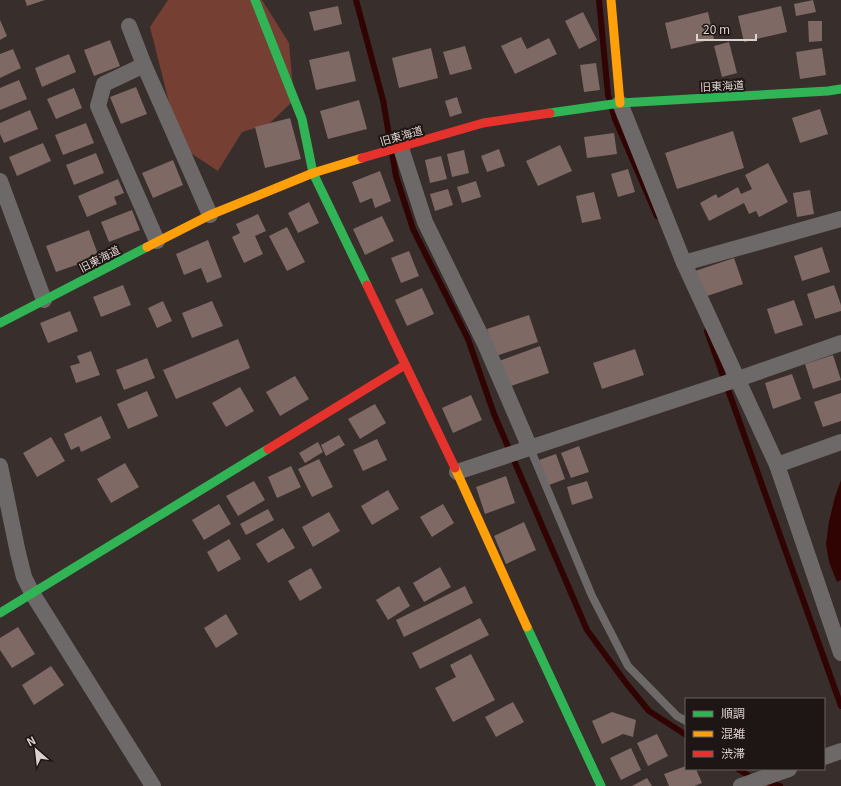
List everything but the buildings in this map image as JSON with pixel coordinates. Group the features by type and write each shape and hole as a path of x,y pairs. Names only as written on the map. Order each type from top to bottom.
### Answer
{"street":[{"path":"255,0 302,119 313,174 457,472 601,786"},
{"path":"611,0 620,103 684,263 777,465 841,653"},
{"path":"128,26 210,215"},
{"path":"144,65 104,84 98,106 158,241"},
{"name":"旧東海道","path":"0,323 210,215 313,174 484,124 620,103 841,89"},
{"path":"401,148 425,222 486,346 530,448"},
{"path":"0,181 4,204 44,300"},
{"path":"684,263 841,219"},
{"path":"457,472 738,379 841,343"},
{"path":"0,613 405,365"},
{"path":"777,465 841,442"},
{"path":"0,466 24,577 32,593 152,786"},
{"path":"825,757 841,751"},
{"path":"741,786 785,770"}],"lane":[{"path":"530,448 592,596 628,666 677,716 685,720"}],"shaded area":[{"path":"168,0 262,0 289,43 294,100 269,124 242,132 218,171 180,146 150,27"},
{"path":"841,480 841,580 837,582 829,562 826,544 829,521"}],"waterway":[{"path":"356,0 383,100 396,176 413,229 468,339 494,414 587,630 626,683 649,711 685,734"},
{"path":"599,0 608,95 615,119 657,216"},
{"path":"707,331 841,706"},
{"path":"740,770 754,779"},
{"path":"764,782 780,786"}],"traffic: fast":[{"path":"255,0 302,119 313,173 367,285"},
{"path":"550,113 620,103 841,89"},
{"path":"0,323 147,247"},
{"path":"0,613 268,449"},
{"path":"527,627 601,786"}],"traffic: slow":[{"path":"611,0 620,103"},
{"path":"147,247 210,215 313,173 362,158"},
{"path":"455,468 527,627"}],"traffic: jam":[{"path":"362,158 483,123 550,113"},
{"path":"367,285 455,468"},
{"path":"268,449 405,365"}]}
